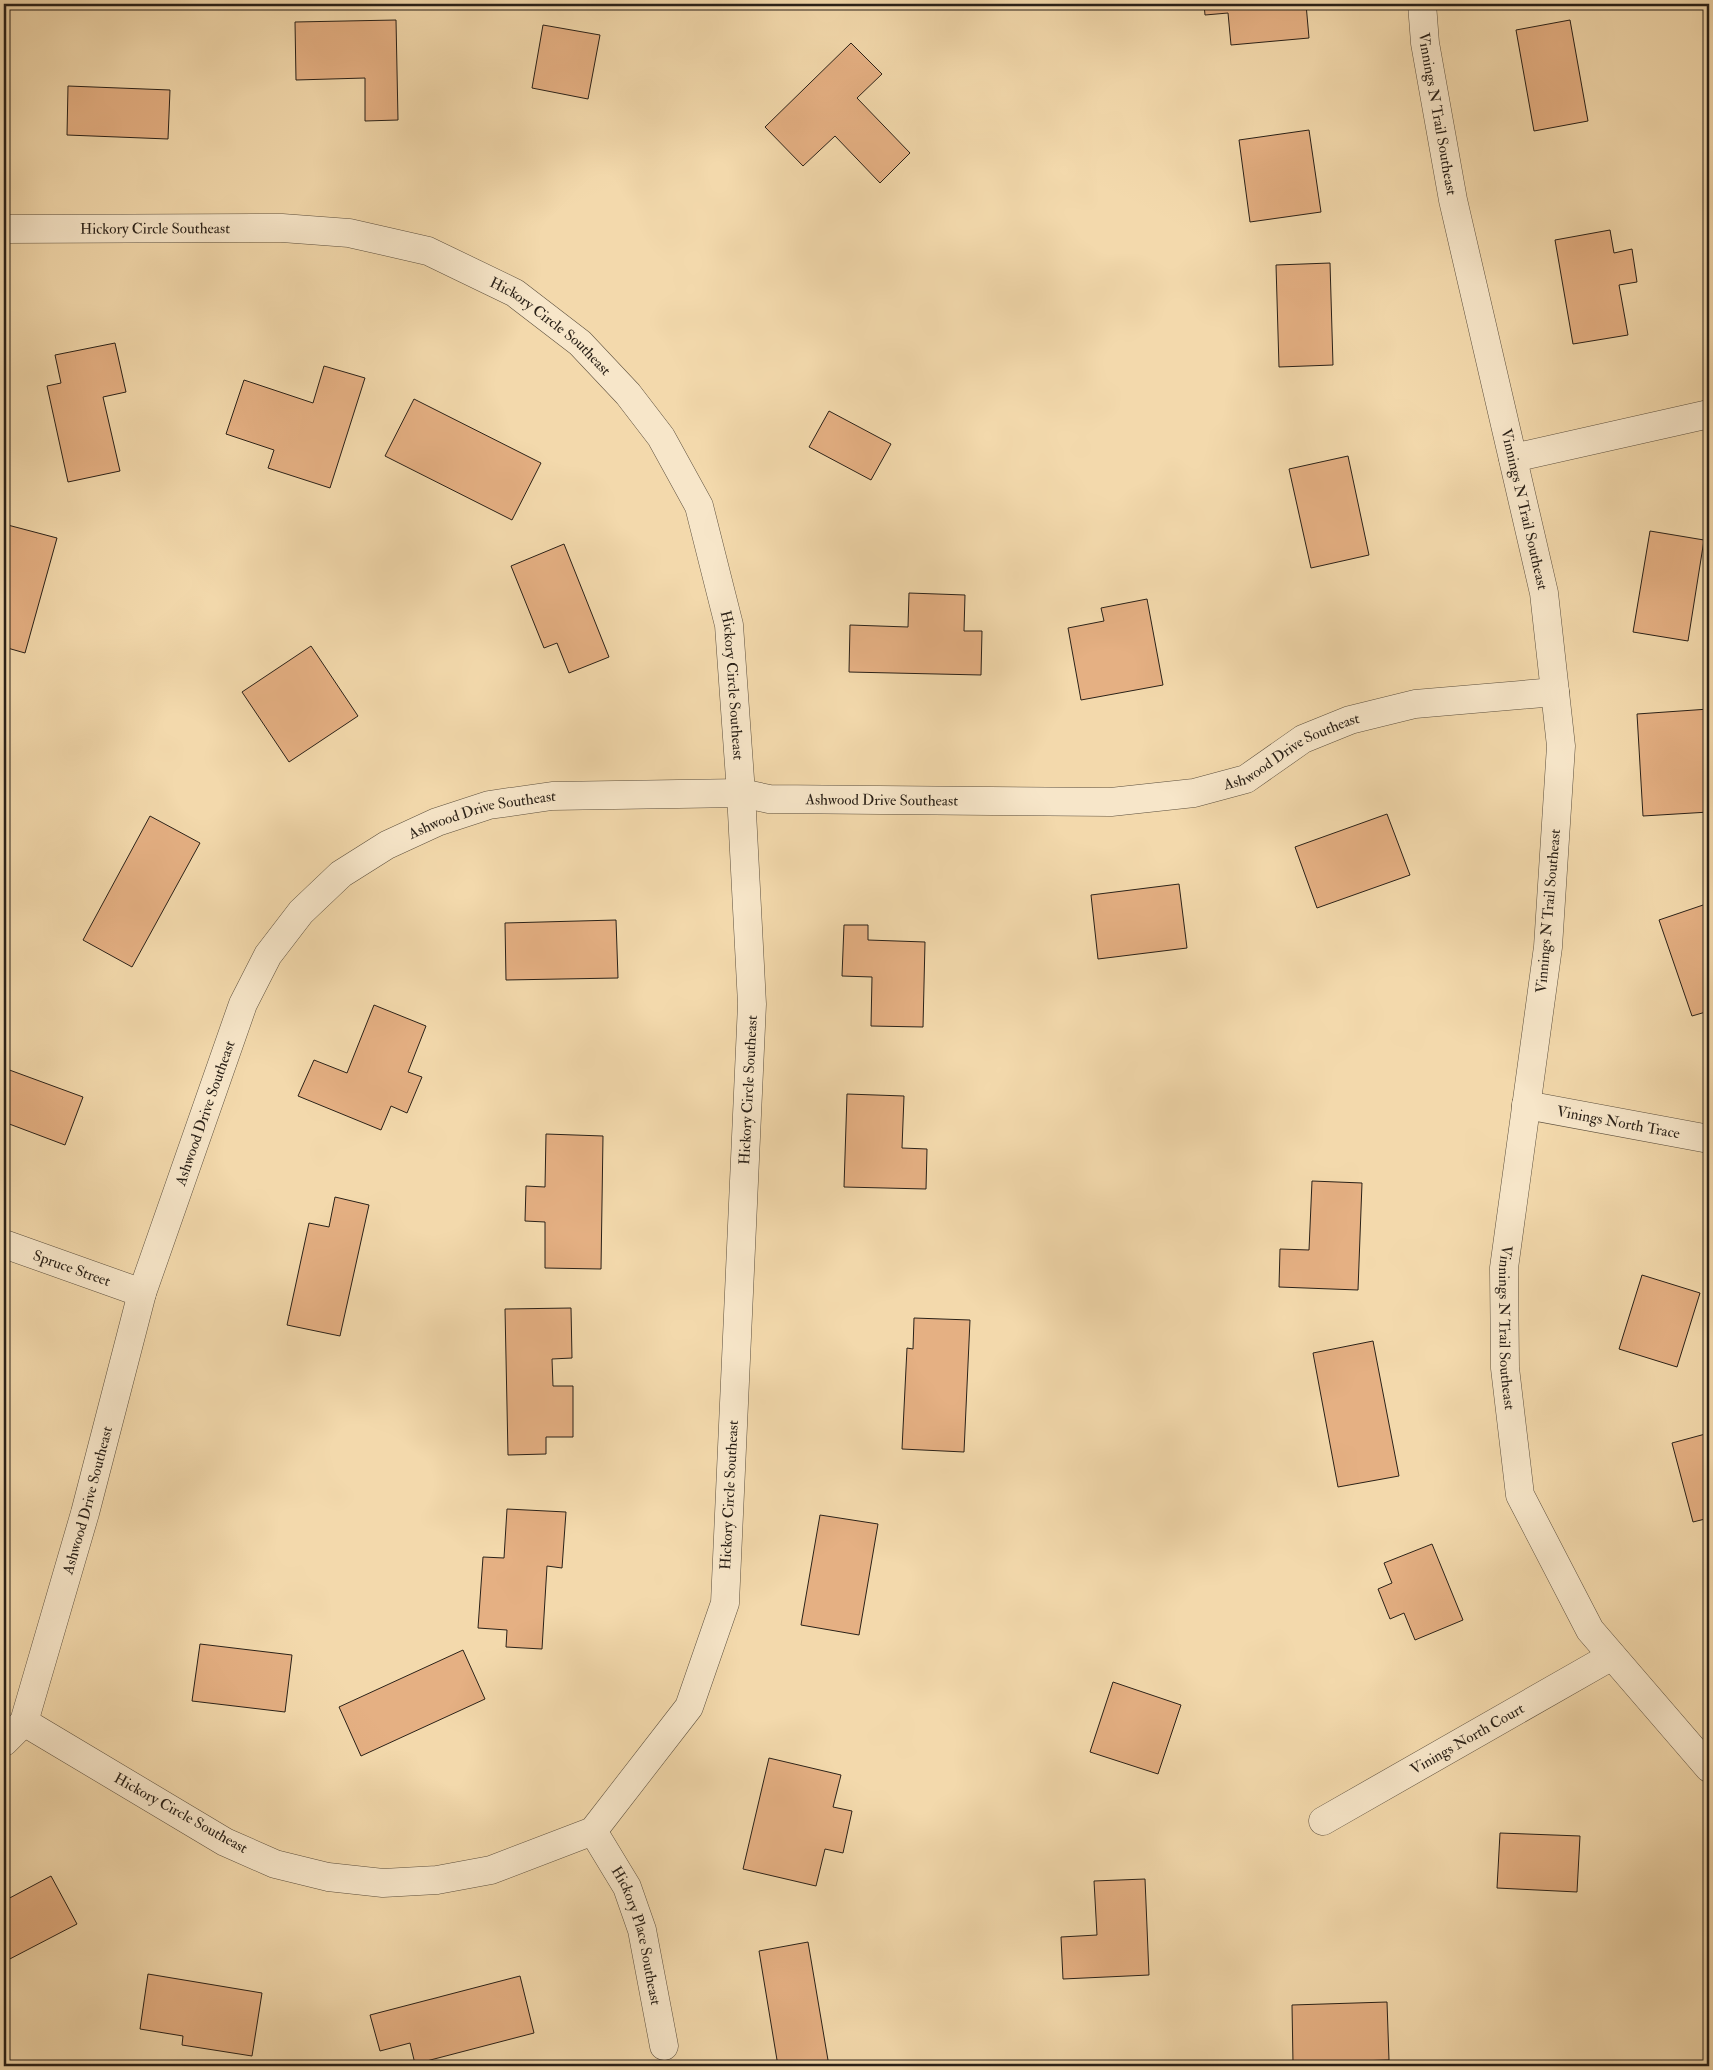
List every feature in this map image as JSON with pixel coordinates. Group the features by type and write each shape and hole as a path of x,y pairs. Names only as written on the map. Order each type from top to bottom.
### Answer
{"street":[{"name":"Vinnings N Trail Southeast","path":"1422,4 1425,43 1453,200 1544,592 1561,746 1548,946 1504,1268 1505,1368 1520,1495 1590,1630 1709,1768"},
{"name":"Hickory Circle Southeast","path":"4,229 282,228 349,233 428,251 516,293 580,343 628,394 661,437 699,506 729,625 741,793 752,1004 724,1603 688,1707 593,1832 491,1870 437,1880 382,1883 328,1877 275,1864 225,1842 24,1722"},
{"path":"1513,458 1709,414"},
{"name":"Ashwood Drive Southeast","path":"4,1742 24,1722 85,1513 142,1293 242,1004 268,955 301,912 341,874 387,845 428,826 489,805 552,796 741,793 769,799 1101,802 1194,793 1246,779 1303,739 1350,720 1415,704 1555,692"},
{"name":"Vinings North Trace","path":"1526,1105 1709,1139"},
{"name":"Spruce Street","path":"4,1244 142,1293"},
{"name":"Vinings North Court","path":"1323,1820 1612,1656"},
{"name":"Hickory Place Southeast","path":"593,1832 627,1887 642,1930 664,2046"}],"building":[{"path":"1204,4 1306,4 1309,38 1231,45 1228,13 1205,15"},
{"path":"396,20 398,120 365,121 365,78 296,80 295,22"},
{"path":"1570,20 1588,121 1534,131 1516,30"},
{"path":"543,25 600,35 588,99 532,88"},
{"path":"851,43 882,74 857,98 910,153 880,183 835,136 803,166 765,127"},
{"path":"4,80 5,128 4,128"},
{"path":"68,86 170,90 168,139 67,135"},
{"path":"1309,130 1321,212 1250,222 1239,140"},
{"path":"1610,230 1614,253 1632,249 1637,282 1619,285 1628,335 1573,344 1555,240"},
{"path":"1330,263 1333,365 1279,367 1276,265"},
{"path":"115,343 126,392 103,397 120,471 68,482 47,386 61,383 55,355"},
{"path":"324,366 365,378 330,488 268,468 274,450 226,434 244,380 313,403"},
{"path":"414,399 541,463 512,520 385,456"},
{"path":"829,411 891,444 871,480 809,447"},
{"path":"1348,456 1369,555 1311,568 1289,469"},
{"path":"4,524 57,538 25,653 4,647"},
{"path":"1650,531 1704,540 1688,641 1633,632"},
{"path":"564,544 609,657 569,673 557,643 544,648 511,566"},
{"path":"909,593 965,595 964,631 982,631 981,675 849,672 850,625 908,627"},
{"path":"1147,599 1163,685 1081,700 1068,628 1104,621 1101,608"},
{"path":"311,646 358,716 289,762 242,692"},
{"path":"1709,709 1709,812 1643,816 1637,714"},
{"path":"1387,814 1410,875 1317,908 1295,847"},
{"path":"150,816 200,843 132,967 83,940"},
{"path":"1179,884 1187,948 1098,959 1091,895"},
{"path":"1709,903 1709,1011 1692,1016 1659,920"},
{"path":"616,920 618,978 506,980 505,923"},
{"path":"844,925 868,925 868,940 925,942 923,1027 871,1026 872,977 842,976"},
{"path":"374,1005 426,1026 408,1072 422,1077 407,1113 391,1106 381,1130 298,1096 314,1060 347,1073"},
{"path":"4,1068 83,1097 65,1145 4,1122"},
{"path":"847,1094 904,1096 902,1148 927,1149 926,1189 844,1187"},
{"path":"546,1134 603,1136 601,1269 545,1268 545,1222 525,1221 526,1186 545,1187"},
{"path":"1312,1181 1362,1183 1358,1290 1279,1287 1280,1249 1309,1250"},
{"path":"335,1197 369,1205 340,1336 287,1325 309,1223 329,1227"},
{"path":"1642,1275 1700,1293 1677,1367 1619,1349"},
{"path":"571,1308 572,1358 552,1359 553,1386 573,1386 573,1437 546,1437 546,1454 508,1455 505,1309"},
{"path":"914,1318 970,1320 964,1452 902,1449 907,1348 913,1349"},
{"path":"1373,1341 1399,1476 1338,1487 1313,1353"},
{"path":"1709,1433 1709,1518 1693,1522 1672,1443"},
{"path":"507,1509 566,1512 562,1568 547,1566 542,1649 506,1647 507,1630 478,1628 483,1557 504,1558"},
{"path":"820,1515 878,1524 859,1635 801,1625"},
{"path":"1432,1544 1463,1620 1415,1640 1404,1613 1390,1619 1378,1589 1392,1583 1384,1563"},
{"path":"200,1644 292,1655 285,1712 192,1701"},
{"path":"463,1650 485,1699 361,1756 339,1707"},
{"path":"1113,1682 1181,1705 1158,1774 1090,1752"},
{"path":"769,1758 841,1775 833,1807 852,1811 843,1853 825,1849 816,1886 743,1869"},
{"path":"1500,1833 1580,1836 1577,1892 1497,1888"},
{"path":"51,1876 77,1924 4,1962 4,1901"},
{"path":"1145,1879 1149,1975 1063,1979 1061,1937 1097,1935 1094,1881"},
{"path":"808,1942 829,2066 778,2066 759,1951"},
{"path":"148,1974 262,1993 252,2056 182,2045 183,2036 140,2029"},
{"path":"520,1976 534,2033 415,2064 410,2043 380,2051 370,2015"},
{"path":"1387,2002 1389,2060 1293,2063 1292,2005"}]}
